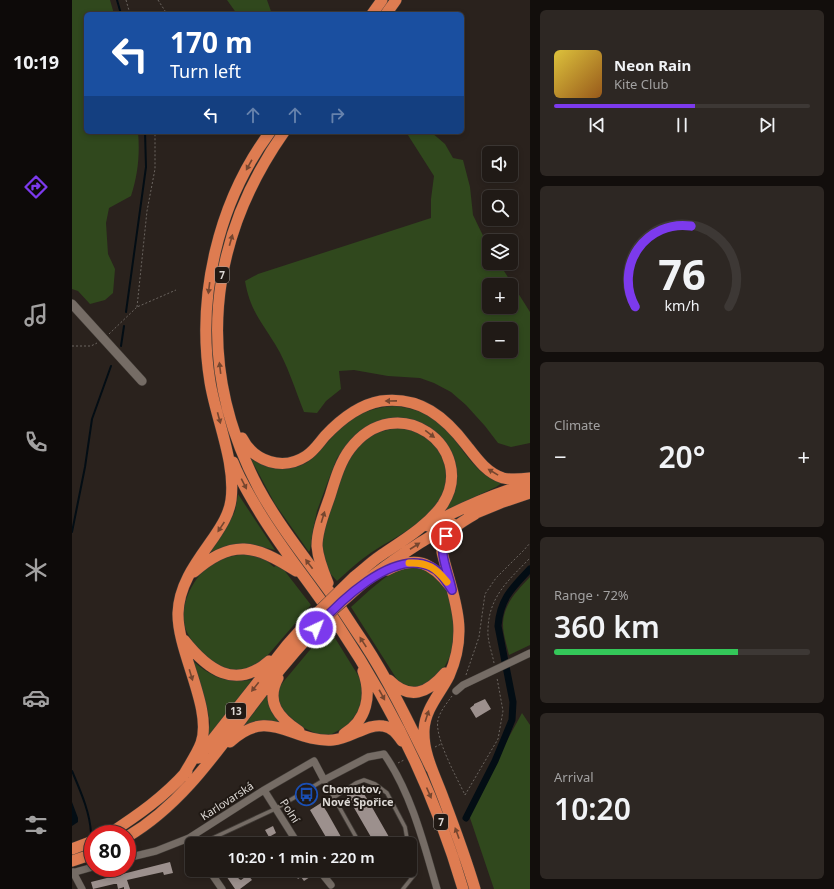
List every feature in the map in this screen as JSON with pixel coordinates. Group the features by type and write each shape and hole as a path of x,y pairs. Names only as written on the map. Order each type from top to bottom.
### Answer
{"highway":[{"path":"373,12 382,0"},
{"path":"387,12 396,0"},
{"name":"7","path":"268,134 261,143 248,167 226,215 213,263 209,288 206,334 207,358 210,382 223,435 235,466 249,495 266,524 355,650 398,725 414,757 435,807 463,889"},
{"name":"7","path":"283,134 259,171 237,218 224,266 220,289 218,332 221,379 227,407 245,460 259,488 276,517 332,595 384,675 431,768 456,832 475,889"},
{"path":"227,407 250,450 261,458 274,463 282,464 295,461 306,456 345,417 367,405 380,402 410,402 434,412 445,420 455,430 478,460 495,474 503,478 514,480 530,478"},
{"path":"332,595 319,556 317,544 318,534 333,484 341,464 350,449 358,440 370,430 391,423 406,423 421,428 433,436 443,448 449,461 451,476 449,491 443,504 426,522 404,540"},
{"path":"183,776 199,749 202,742 204,728 201,705 185,657 181,637 178,621 179,601 186,579 194,564 225,521 230,508 232,486 231,473 223,435"},
{"name":"13","path":"122,825 154,804 183,776 206,749 287,645 334,609 378,557 404,540 466,507 530,482"},
{"name":"13","path":"357,581 388,564 421,542 475,514 503,502 530,493"},
{"path":"431,768 425,746 424,723 429,708 448,678 456,653 460,633 456,601 442,552 443,544 449,532 475,514"},
{"path":"186,579 215,556 228,551 244,549 266,553 302,575"},
{"path":"357,581 403,563 411,562 429,566 437,570 452,590"},
{"name":"13","path":"136,831 162,812 198,776 290,657 308,630"},
{"path":"181,637 196,655 208,666 220,672 235,675 247,674 258,670 287,645"},
{"path":"290,657 274,684 272,692 273,702 278,712 290,724 303,734 321,740 340,736 351,729 360,718 366,706 367,685 355,650"},
{"path":"384,675 400,690 420,692 430,687 440,679 449,669 456,653"},
{"path":"213,758 240,733 261,725 279,727 321,740 346,737 374,726 382,726 390,728 395,732 414,757"},
{"path":"72,849 84,844"},
{"path":"72,869 84,860"}],"street":[{"path":"72,304 142,381"},
{"path":"456,691 463,685 530,653"},
{"path":"324,780 368,758 384,754 392,766 412,810 426,850 437,889"},
{"name":"Karlovarská","path":"197,837 264,790 314,761 324,780"},
{"name":"Polní","path":"264,790 293,837"},
{"name":"Karlovarská","path":"136,856 185,843"},
{"path":"82,889 72,869 84,868"},
{"path":"214,877 222,889"},
{"path":"324,877 331,887"}],"lane":[{"path":"215,837 275,809 324,780 356,837"},
{"path":"334,798 356,783 364,780 375,784 387,793 405,827 407,837"},
{"path":"403,889 413,877"}],"path":[{"path":"126,0 129,12"},
{"path":"158,0 166,12"},
{"path":"137,307 147,211 155,169 155,134"},
{"path":"72,346 91,346 103,339 137,307 176,290"},
{"path":"463,685 479,637 485,594 496,578 530,543"},
{"path":"456,691 444,707 438,720 438,731 441,743 465,795 498,739 503,711 488,630 491,612 502,587 530,558"},
{"path":"433,747 441,743"}],"green space":[{"path":"72,0 110,0 113,12 84,12 84,134 138,134 139,156 137,172 131,196 109,208 106,223 108,254 115,269 113,293 105,300 90,304 78,291 72,289"},
{"path":"227,0 267,0 271,12 236,12"},
{"path":"407,134 433,134 445,144 453,158 463,160 470,187 473,215 482,234 482,270 503,270 508,278 482,278 482,314 518,314 518,293 530,312 530,443 511,447 498,443 466,405 451,392 434,383 420,378 388,376 354,370 339,371 341,389 326,401 317,413 304,412 284,360 253,308 245,281 258,274 431,218 431,199 434,176"},
{"path":"395,406 423,413 439,422 476,467 494,480 502,483 442,512 454,484 430,428 368,427 352,438 337,458 317,511 309,552 275,504 251,459 275,468 292,468 300,466 314,457 349,421 371,410"},
{"path":"399,427 419,433 434,443 444,462 446,474 445,488 431,511 421,521 368,555 337,581 328,571 323,555 322,535 337,486 353,452 372,434"},
{"path":"238,494 275,550 254,545 224,547 208,553 229,523 235,511"},
{"path":"250,554 266,558 274,567 277,565 284,570 311,605 261,663 245,670 233,671 214,664 200,652 186,631 184,623 184,609 189,592 194,583 207,568 222,559"},
{"path":"418,567 434,574 448,592 452,602 455,633 452,652 445,666 424,685 409,688 398,681 351,607 384,578 392,573 405,568"},
{"path":"530,577 530,645 509,655 503,629 505,611 520,587"},
{"path":"330,630 361,680 362,698 359,710 348,725 332,734 326,735 317,734 300,726 282,709 278,701 279,687 309,651"},
{"path":"192,660 206,671 220,678 234,681 252,680 207,739 210,723 207,707"},
{"path":"268,694 270,708 284,725 243,727"},
{"path":"522,713 530,725 530,889 494,889 468,812"}],"shaded area":[{"path":"72,802 78,822 72,826"}],"building":[{"path":"485,699 491,709 476,718 470,708 474,704"},
{"path":"359,786 389,837 371,837 346,794"},
{"path":"321,803 341,837 326,837 310,810"},
{"path":"273,826 276,833 269,837 265,830"},
{"path":"170,862 173,873 164,875 163,872 127,880 130,889 124,889 124,887 118,889 117,884 114,884 93,889 91,882 111,877 136,877 136,871"},
{"path":"227,877 238,877 241,880 245,877 250,877 252,880 240,889 235,889"},
{"path":"301,877 310,877 304,881"}],"waterway":[{"path":"117,0 120,12"},
{"path":"126,312 146,167 145,134"},
{"path":"121,346 124,326"},
{"path":"72,532 85,467 92,419 111,366"},
{"path":"466,818 495,761 512,720 513,702 498,626 499,617 501,608 508,594 530,569"},
{"path":"72,771 87,809 90,825"}],"slow traffic":[{"path":"409,563 419,563 429,566 437,570 447,582"}],"place":[{"name":"Chomutov, Nové Spořice","path":"306,795"}],"route":[{"path":"316,628 334,609 361,585 403,563 419,563 437,570 452,590 442,552 446,536"}]}
